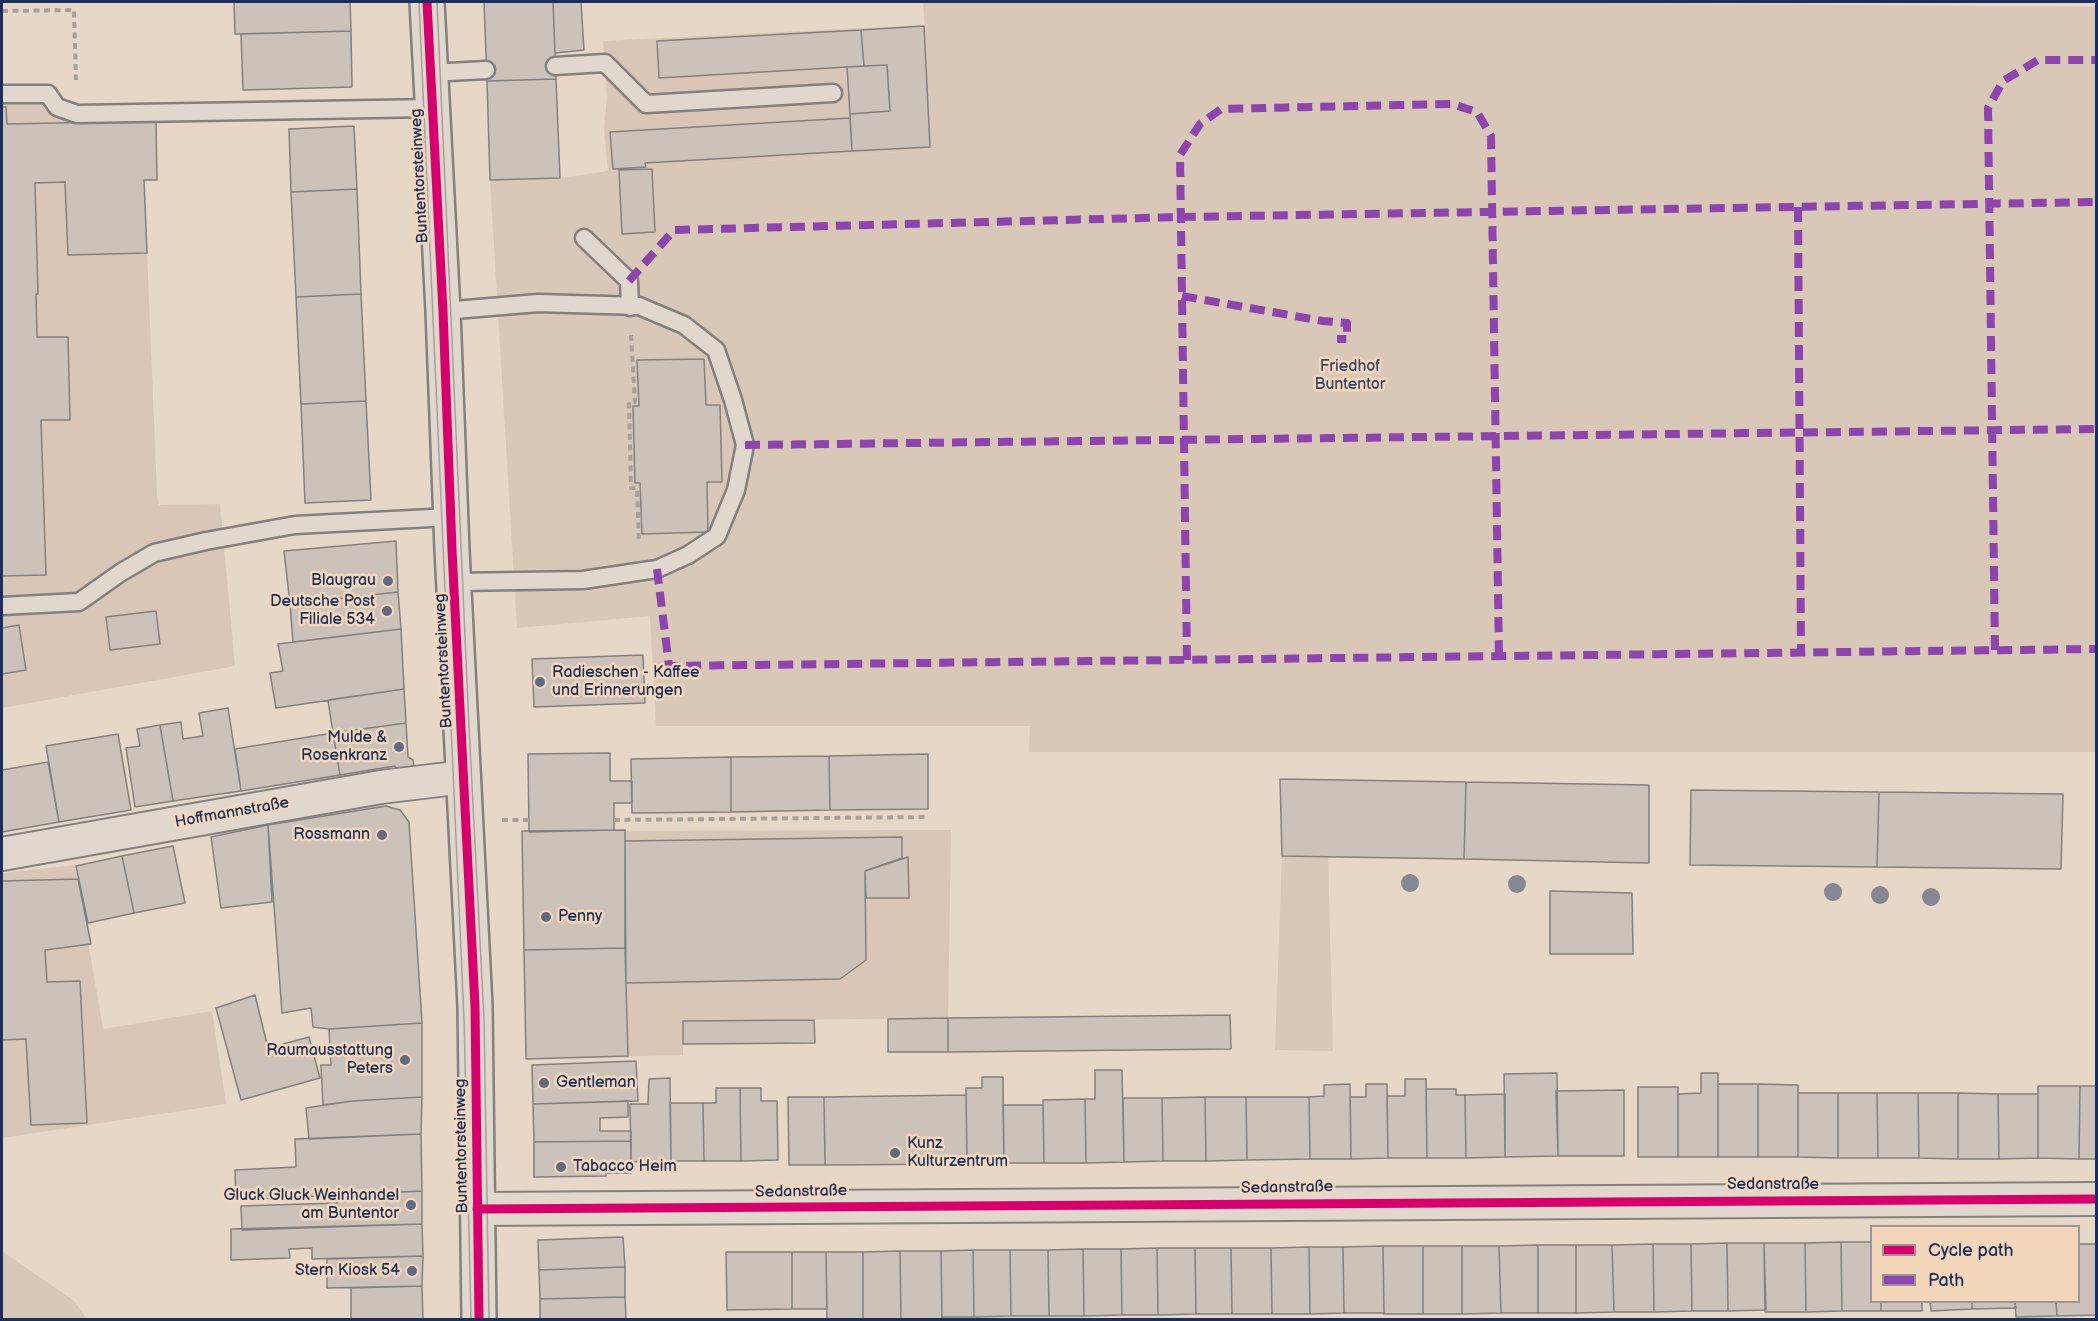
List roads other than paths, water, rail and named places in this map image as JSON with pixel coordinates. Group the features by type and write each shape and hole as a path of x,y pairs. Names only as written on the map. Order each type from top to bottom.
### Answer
{"street":[{"name":"Buntentorsteinweg","path":"428,2 475,1006 479,1320"},
{"name":"Hoffmannstraße","path":"2,854 381,787 464,777"},
{"name":"Sedanstraße","path":"477,1209 2097,1199"}],"lane":[{"path":"555,66 605,63 646,105 832,93"},
{"path":"430,73 486,70"},
{"path":"2,94 48,94 57,107 77,114 432,108"},
{"path":"584,238 629,281 630,307"},
{"path":"443,310 538,303 639,306 684,325 716,350 733,400 745,446 736,490 717,536 688,555 657,568 583,580 455,582"},
{"path":"2,606 80,602 120,573 154,553 206,541 295,525 451,517"}],"tram line":[{"path":"419,2 464,1019 471,1320"},
{"path":"437,2 484,1019 489,1320"}],"place":[{"name":"Blaugrau","path":"388,581"},
{"name":"Deutsche Post Filiale 534","path":"387,611"},
{"name":"Radieschen - Kaffee und Erinnerungen","path":"540,682"},
{"name":"Mulde & Rosenkranz","path":"399,747"},
{"name":"Rossmann","path":"382,835"},
{"name":"Penny","path":"546,917"},
{"name":"Raumausstattung Peters","path":"405,1060"},
{"name":"Gentleman","path":"544,1083"},
{"name":"Kunz Kulturzentrum","path":"895,1153"},
{"name":"Tabacco Heim","path":"561,1167"},
{"name":"Gluck Gluck Weinhandel am Buntentor","path":"411,1205"},
{"name":"Stern Kiosk 54","path":"412,1271"}],"park label":[{"name":"Friedhof Buntentor","path":"1350,376"}]}
